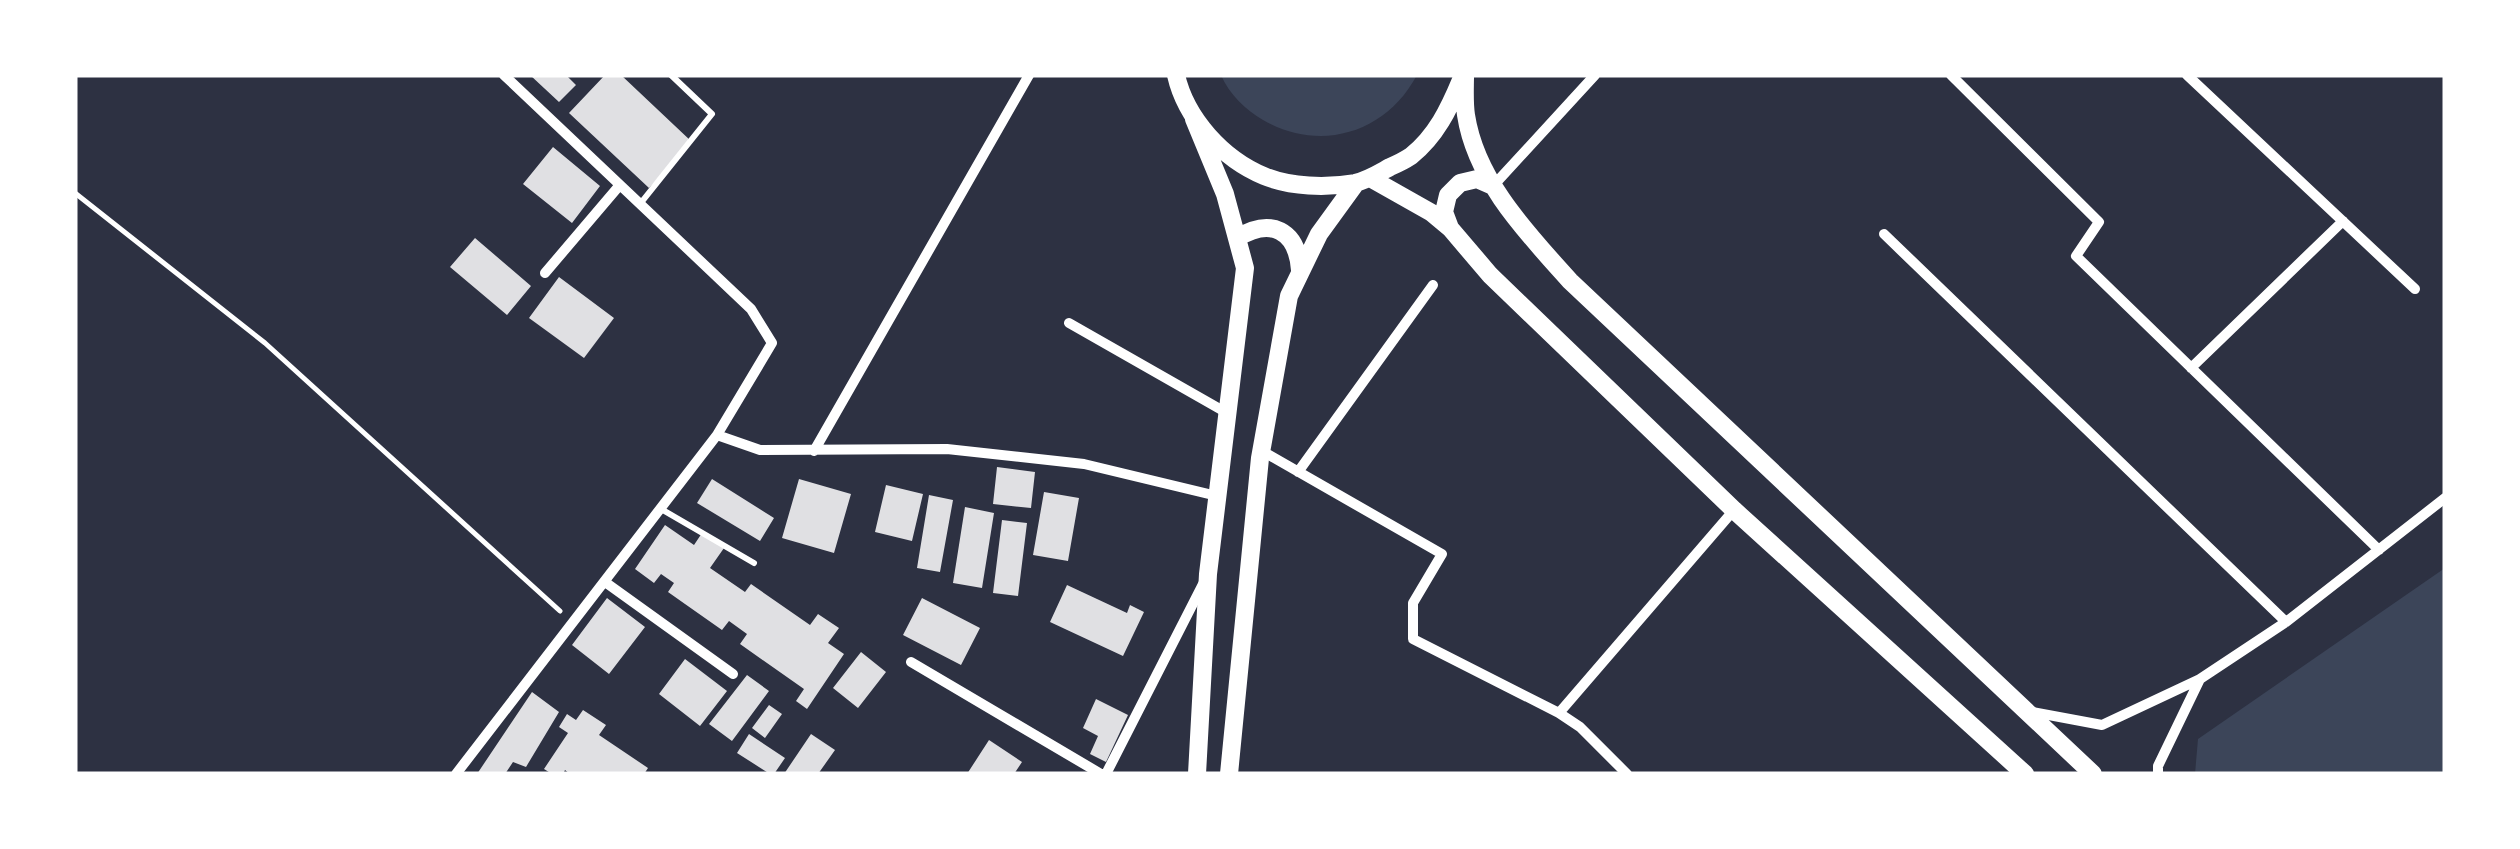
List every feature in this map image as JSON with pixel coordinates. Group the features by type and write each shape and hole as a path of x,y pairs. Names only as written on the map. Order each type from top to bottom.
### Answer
{"main road":[{"path":"1176,75 1225,194 1245,268 1208,574 1198,774"},
{"path":"1194,118 1225,153 1265,176 1310,186 1363,180 1410,156 1445,119 1464,75"},
{"path":"1464,75 1466,116 1493,186 1570,282 2092,774"},
{"path":"1363,180 1432,213 1450,228 1490,275 1734,510 2024,774"},
{"path":"1230,774 1262,450 1289,296 1319,234 1363,180"},
{"path":"1450,228 1444,212 1448,195 1460,183 1477,180 1493,186"},
{"path":"1237,238 1253,228 1271,228 1288,236 1299,252 1300,270"}],"street":[{"path":"456,774 717,436 772,343 750,309 504,75"},
{"path":"814,450 1029,75"},
{"path":"1493,186 1596,75"},
{"path":"1951,75 2100,222 2076,256 2379,550"},
{"path":"2187,75 2415,289"},
{"path":"545,274 619,186"},
{"path":"2191,368 2343,221"},
{"path":"1884,234 2286,622"},
{"path":"1298,472 1433,285"},
{"path":"1068,324 1228,412"},
{"path":"717,436 760,450 947,449 1084,464 1217,496"},
{"path":"1262,450 1442,554 1414,602 1413,639 1559,712 1580,727 1627,774"},
{"path":"2026,711 2102,725 2200,680 2286,622 2445,498"},
{"path":"1559,712 1734,510"},
{"path":"910,662 1103,774 1208,574"},
{"path":"605,582 733,674"},
{"path":"2158,774 2158,766 2200,680"}],"lane":[{"path":"639,205 712,114 671,75"},
{"path":"661,509 754,562"}],"path":[{"path":"75,192 265,343 573,622"}],"shaded area":[{"path":"1221,75 1417,75 1388,111 1350,132 1329,136 1285,130 1263,120 1239,101"},
{"path":"2445,568 2445,774 2195,774 2198,739"}],"building":[{"path":"530,75 566,75 576,85 559,102"},
{"path":"605,75 621,75 692,142 649,188 569,113"},
{"path":"553,147 600,186 572,223 523,184"},
{"path":"475,238 531,286 507,315 450,267"},
{"path":"559,277 614,318 584,358 529,318"},
{"path":"997,467 1035,472 1031,508 993,504"},
{"path":"712,479 774,518 760,541 697,503"},
{"path":"799,479 851,494 834,553 782,538"},
{"path":"886,485 923,494 912,541 875,532"},
{"path":"1044,492 1079,498 1068,561 1033,555"},
{"path":"929,495 953,500 940,572 917,568"},
{"path":"965,507 994,513 982,588 953,583"},
{"path":"1002,520 1027,523 1018,596 993,593"},
{"path":"665,525 694,545 702,533 724,548 710,568 745,592 751,584 810,625 818,614 839,628 828,643 844,654 807,709 796,701 804,689 740,644 747,634 729,621 722,630 668,592 674,583 661,574 654,583 635,569"},
{"path":"1067,585 1127,613 1130,605 1144,612 1123,656 1050,622"},
{"path":"607,598 645,627 609,674 572,645"},
{"path":"922,598 980,628 961,665 903,635"},
{"path":"861,652 886,672 858,708 833,688"},
{"path":"685,659 727,691 700,726 659,694"},
{"path":"747,675 769,691 732,741 709,724"},
{"path":"532,692 559,712 526,767 513,762 505,774 477,774"},
{"path":"1096,699 1128,715 1106,762 1090,754 1098,736 1083,728"},
{"path":"769,705 782,714 765,738 752,728"},
{"path":"583,710 606,725 599,735 648,768 644,774 570,774 565,770 563,774 552,774 544,769 568,733 559,727 567,714 576,720"},
{"path":"749,734 785,758 774,774 737,753"},
{"path":"811,734 835,750 818,774 784,774"},
{"path":"989,740 1022,762 1014,774 967,774"}]}
